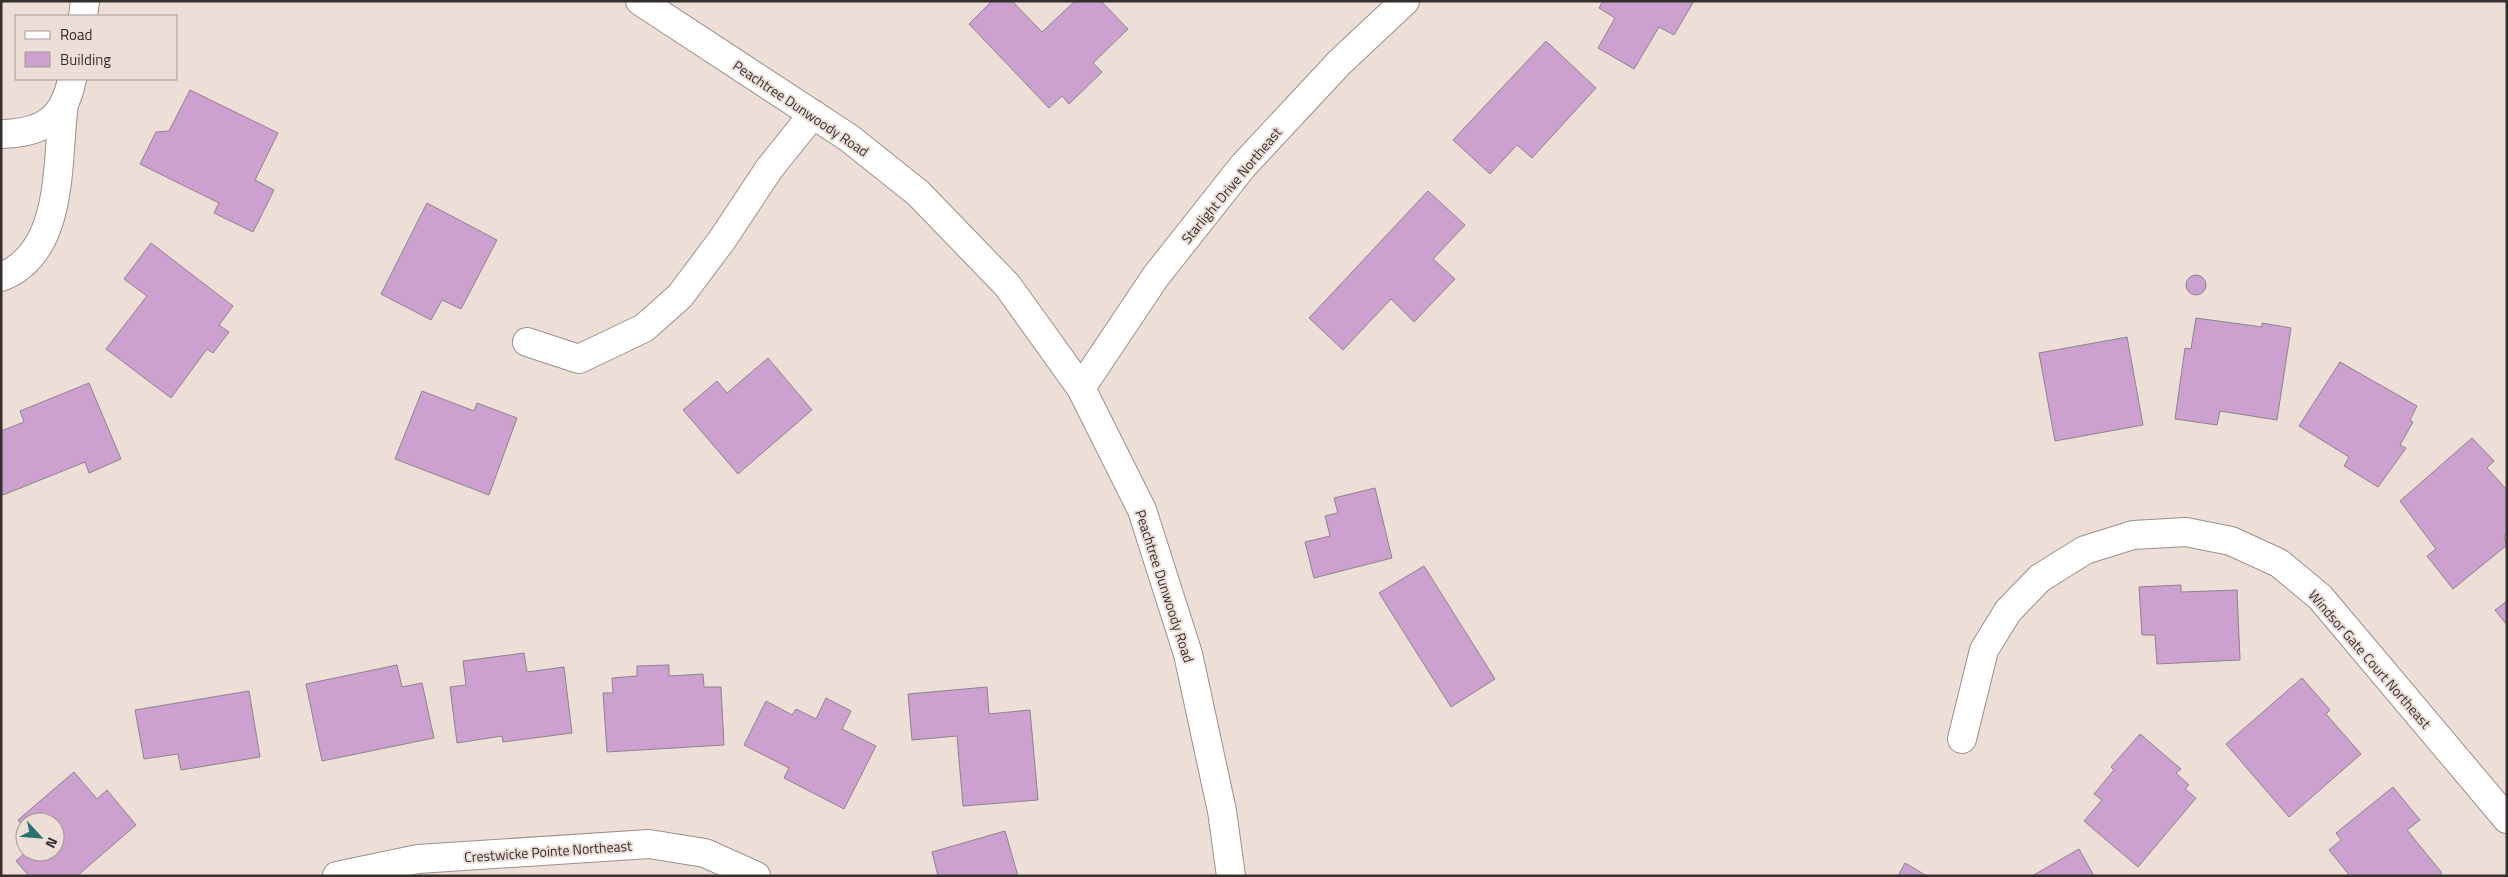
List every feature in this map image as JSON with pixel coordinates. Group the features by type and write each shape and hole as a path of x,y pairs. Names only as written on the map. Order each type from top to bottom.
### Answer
{"street":[{"path":"83,15 85,1"},
{"name":"Peachtree Dunwoody Road","path":"640,1 849,138 918,193 1007,284 1081,388 1142,510 1185,645 1222,811 1231,876"},
{"name":"Starlight Drive Northeast","path":"1081,388 1156,276 1243,166 1339,62 1405,1"},
{"path":"1,277 12,273 32,254 45,232 54,205 64,104 72,80"},
{"path":"1,134 23,133 48,124 64,104"},
{"path":"527,342 579,359 644,328 680,296 722,240 769,169 812,114"},
{"name":"Windsor Gate Court Northeast","path":"1962,739 1984,650 2008,611 2040,578 2085,550 2133,535 2186,532 2231,541 2279,563 2320,597 2507,819"},
{"name":"Crestwicke Pointe Northeast","path":"337,876 418,859 649,844 705,853 756,876"}],"building":[{"path":"992,1 1012,1 1042,32 1075,1 1101,1 1128,29 1093,63 1102,72 1069,104 1062,96 1049,108 969,24"},
{"path":"1603,1 1694,1 1674,35 1659,27 1634,69 1598,48 1615,18 1599,8"},
{"path":"1546,41 1596,88 1532,158 1517,145 1490,174 1453,140"},
{"path":"190,90 278,133 255,180 274,190 253,232 214,213 219,203 140,164 156,132 169,131"},
{"path":"1428,191 1465,225 1433,259 1455,279 1414,322 1391,299 1343,350 1309,318"},
{"path":"427,203 497,240 461,309 442,300 431,320 381,294"},
{"path":"151,243 233,306 219,325 229,332 213,353 207,349 171,398 106,349 147,296 124,279"},
{"path":"2192,275 2200,275 2206,281 2206,289 2200,295 2192,295 2186,289 2186,281"},
{"path":"2196,318 2262,327 2262,323 2291,328 2277,420 2220,411 2217,425 2175,419 2185,348 2191,349"},
{"path":"2127,337 2143,425 2055,441 2039,353"},
{"path":"768,358 812,410 738,474 683,410 717,381 727,393"},
{"path":"2340,362 2417,406 2410,420 2413,422 2400,445 2406,448 2378,487 2344,466 2349,457 2299,426"},
{"path":"89,383 121,459 89,473 85,462 3,495 1,490 1,431 24,422 20,411"},
{"path":"422,391 474,411 477,403 517,418 489,495 395,459"},
{"path":"2472,438 2494,461 2487,468 2507,490 2507,534 2504,536 2507,545 2453,589 2427,556 2436,549 2400,501"},
{"path":"1375,488 1392,558 1314,578 1305,542 1330,536 1325,516 1338,513 1334,498"},
{"path":"1424,566 1495,679 1451,707 1379,593"},
{"path":"2181,585 2181,592 2237,590 2240,660 2157,664 2155,635 2142,635 2139,587"},
{"path":"2507,601 2507,625 2495,610"},
{"path":"524,653 527,672 564,667 572,733 503,742 502,736 457,743 450,687 466,685 463,661"},
{"path":"397,665 402,687 422,683 434,738 322,761 306,684"},
{"path":"669,665 669,676 703,674 704,687 721,687 724,745 607,752 603,693 613,693 612,678 637,676 637,666"},
{"path":"2302,678 2330,710 2326,714 2361,754 2289,817 2226,744"},
{"path":"987,687 989,714 1030,710 1038,800 963,806 957,736 912,740 908,694"},
{"path":"249,691 260,757 181,770 178,754 144,759 135,710"},
{"path":"826,698 851,711 842,729 876,746 844,809 784,778 789,768 744,745 766,701 792,715 796,709 816,719"},
{"path":"2140,734 2181,769 2176,773 2189,785 2185,789 2196,798 2138,867 2084,821 2102,800 2094,794 2114,770 2111,767"},
{"path":"74,772 97,799 107,790 136,825 77,876 29,876 17,862 65,862 65,812 27,812"},
{"path":"2393,787 2420,820 2407,830 2442,873 2439,876 2350,876 2329,850 2341,840 2336,833"},
{"path":"1005,831 1018,876 938,876 932,852"},
{"path":"2079,849 2094,876 2032,876"},
{"path":"1905,863 1927,876 1898,876"}]}
